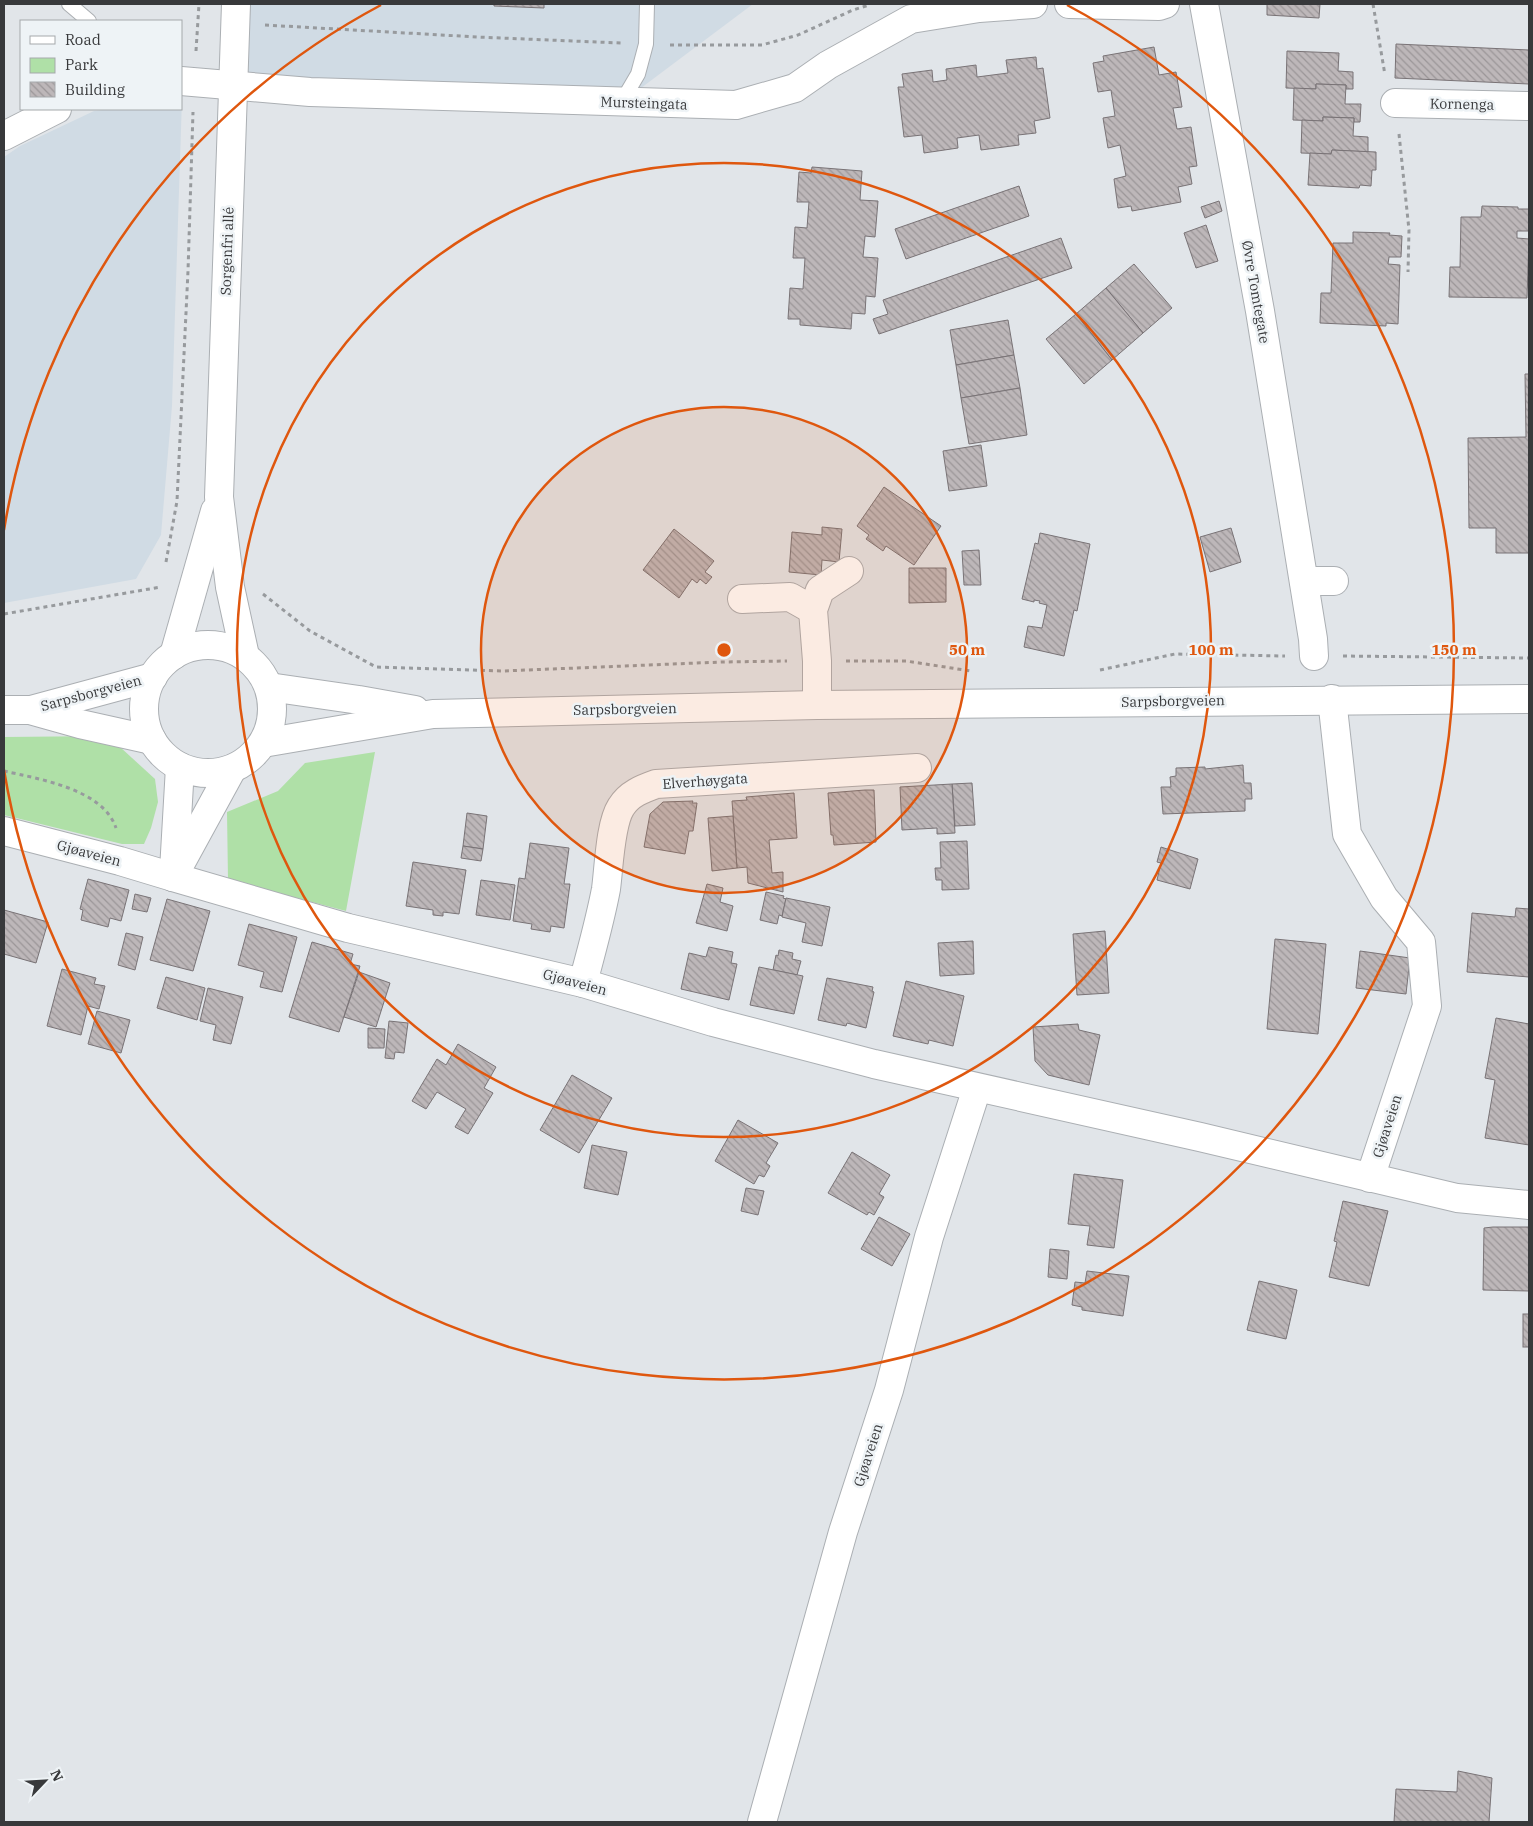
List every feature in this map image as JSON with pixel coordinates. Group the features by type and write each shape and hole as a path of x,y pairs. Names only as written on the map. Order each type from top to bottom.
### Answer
{"main road":[{"name":"Mursteingata","path":"188,82 310,92 476,96 621,103 736,105 795,88 828,65 911,19 980,8 1033,4"},
{"path":"1069,4 1159,6 1165,4"},
{"name":"Øvre Tomtegate","path":"1204,4 1260,311 1313,639 1314,656"},
{"name":"Sorgenfri allé","path":"219,497 236,14"},
{"name":"Kornenga","path":"1395,103 1529,106"},
{"path":"4,136 55,110"},
{"path":"174,655 219,497"},
{"path":"219,497 230,587 245,656"},
{"path":"817,704 813,610 820,590 849,571"},
{"path":"1304,582 1334,581"},
{"path":"742,599 790,597 813,610"},
{"path":"207,645 227,648 245,656 259,670 269,687 273,706 270,725 263,743 250,758 232,769 215,773 197,772 180,767 164,756 152,740 145,719 146,697 153,677 162,664 188,648 207,645"},
{"name":"Sarpsborgveien","path":"17,710 153,677"},
{"name":"Sarpsborgveien","path":"269,687 359,700 433,714"},
{"name":"Gjøaveien","path":"4,831 120,861 348,928 583,983 713,1022 826,1052 1370,1178 1427,1006 1421,942 1384,898 1347,834 1332,699"},
{"name":"Sarpsborgveien","path":"263,743 433,714 817,704 1529,699"},
{"name":"Sarpsborgveien","path":"17,710 152,740"},
{"path":"173,878 180,767"},
{"name":"Elverhøygata","path":"583,983 605,891 615,824 620,807 630,796 656,784 917,768"},
{"path":"173,878 232,769"},
{"name":"Gjøaveien","path":"762,1822 843,1532 889,1390 929,1238 977,1088"},
{"path":"1370,1178 1457,1198 1529,1205"}],"lane":[{"path":"68,4 88,20"},
{"path":"621,103 638,74 646,44 647,4"}],"path":[{"path":"165,568 177,501 188,271 188,82 199,4"},
{"path":"236,14 476,37 646,44 762,45 798,34 853,10 874,4"},
{"path":"1373,4 1385,78 1395,103 1408,230 1408,272"},
{"path":"162,587 164,578"},
{"path":"4,614 162,587 193,585"},
{"path":"230,587 257,590 310,631 376,666 503,671 722,662 906,661 974,671"},
{"path":"1096,671 1175,654 1529,658"},
{"path":"4,772 71,788 97,803 113,819 120,839 120,861"}],"shaded area":[{"path":"236,4 753,4 621,103 233,85"},
{"path":"182,110 172,406 161,535 136,579 4,603 4,157 20,146 94,111"}],"green space":[{"path":"108,736 155,779 158,802 151,828 144,844 122,844 4,815 4,737"},
{"path":"375,752 346,911 228,880 227,812 278,791 305,763"}],"building":[{"path":"494,4 544,4 544,8 494,6"},
{"path":"1267,4 1320,4 1319,18 1267,15"},
{"path":"1396,44 1529,50 1529,84 1395,78"},
{"path":"1154,47 1159,75 1176,72 1182,107 1173,108 1177,129 1191,127 1197,166 1189,167 1192,184 1178,187 1181,202 1132,211 1131,206 1118,208 1114,179 1126,176 1120,145 1108,148 1103,118 1115,116 1111,90 1098,92 1093,63 1104,61 1103,56"},
{"path":"1287,51 1339,53 1338,71 1353,72 1353,89 1346,89 1346,85 1316,84 1316,89 1286,88"},
{"path":"1036,57 1037,69 1043,68 1050,118 1034,121 1036,133 1018,135 1019,145 981,150 979,135 957,138 958,148 924,153 922,135 904,137 898,87 904,87 902,74 932,70 933,82 947,80 946,69 976,65 977,77 1008,73 1006,60"},
{"path":"1316,84 1346,85 1345,104 1361,104 1360,122 1354,122 1354,118 1323,117 1323,121 1293,120 1294,88 1316,89"},
{"path":"1323,117 1354,118 1353,136 1368,137 1368,152 1332,150 1331,154 1301,153 1302,120 1323,121"},
{"path":"1332,150 1376,152 1376,170 1372,170 1371,186 1360,185 1359,188 1308,185 1310,153 1331,154"},
{"path":"812,167 862,171 860,200 878,201 875,237 865,236 863,257 878,258 875,297 866,296 865,314 852,313 851,329 800,325 800,319 788,319 790,288 803,289 805,258 793,258 795,227 807,228 809,202 797,202 799,172 811,173"},
{"path":"1019,186 1029,216 906,259 895,229"},
{"path":"1219,201 1222,211 1205,218 1201,207"},
{"path":"1482,206 1529,209 1529,231 1517,231 1517,238 1529,239 1527,298 1449,297 1450,267 1460,267 1461,217 1481,217"},
{"path":"1206,225 1218,261 1196,268 1184,233"},
{"path":"1353,232 1390,233 1389,235 1402,236 1401,257 1389,257 1388,264 1400,265 1398,324 1386,323 1386,326 1320,323 1321,293 1331,293 1333,243 1353,243"},
{"path":"1061,238 1072,268 879,334 873,319 888,314 883,300"},
{"path":"1134,264 1172,308 1143,333 1106,288"},
{"path":"1106,288 1143,333 1112,360 1076,314"},
{"path":"1076,314 1112,360 1084,384 1046,339"},
{"path":"1008,320 1014,355 956,365 950,330"},
{"path":"1014,355 1020,388 961,398 956,365"},
{"path":"1525,374 1529,374 1529,553 1496,553 1496,528 1469,528 1468,438 1526,437"},
{"path":"1020,388 1027,435 969,444 961,398"},
{"path":"981,445 987,486 949,491 943,451"},
{"path":"884,487 941,526 914,565 886,546 883,551 866,539 869,535 857,526"},
{"path":"822,527 842,529 839,562 822,560 821,575 789,572 792,532 822,535"},
{"path":"1231,528 1241,562 1210,572 1200,537"},
{"path":"674,529 714,561 705,572 712,577 706,584 700,579 697,583 692,579 679,598 643,570"},
{"path":"1040,533 1090,544 1077,611 1074,610 1064,656 1024,647 1028,626 1042,628 1047,605 1039,603 1040,601 1034,600 1034,602 1022,599 1035,543 1038,544"},
{"path":"979,550 981,585 964,585 962,551"},
{"path":"909,568 946,568 946,602 909,603"},
{"path":"1243,765 1244,783 1251,783 1252,799 1245,799 1245,811 1163,814 1161,787 1171,787 1170,777 1176,776 1176,768 1205,767 1205,769"},
{"path":"972,783 975,825 955,826 952,784"},
{"path":"952,784 955,833 937,834 937,828 902,830 900,787"},
{"path":"874,790 876,842 834,845 833,835 831,835 828,793"},
{"path":"794,793 797,838 769,840 772,873 783,872 783,892 748,883 747,867 737,868 732,801 747,800 746,797"},
{"path":"693,801 692,803 697,803 693,831 689,831 685,854 644,847 650,814 663,802"},
{"path":"467,813 487,816 483,849 463,846"},
{"path":"733,816 737,868 712,871 708,818"},
{"path":"967,841 969,889 942,890 942,880 936,880 935,868 941,868 940,842"},
{"path":"530,843 569,848 564,884 570,884 564,928 551,926 550,932 531,929 532,924 513,921 519,878 525,879"},
{"path":"463,846 483,849 481,861 461,858"},
{"path":"1161,847 1198,859 1190,889 1157,880 1161,863 1157,862"},
{"path":"413,862 466,870 459,914 443,912 443,916 433,915 433,910 406,906"},
{"path":"88,879 129,890 121,921 110,918 108,927 81,920 83,910 80,909"},
{"path":"481,880 515,885 510,920 476,915"},
{"path":"707,884 723,888 720,902 733,906 727,931 696,923"},
{"path":"766,892 784,896 783,898 786,899 782,916 779,915 777,924 760,920"},
{"path":"135,894 151,898 147,912 132,909"},
{"path":"786,898 830,907 822,946 802,942 806,923 782,917"},
{"path":"167,899 210,911 193,971 150,960"},
{"path":"1516,908 1529,909 1529,977 1467,972 1472,913 1515,917"},
{"path":"4,910 48,922 36,963 4,954"},
{"path":"249,924 297,937 282,992 260,987 264,972 238,965"},
{"path":"1105,931 1109,993 1077,995 1073,934"},
{"path":"126,933 143,937 135,970 118,965"},
{"path":"1275,939 1326,944 1318,1034 1267,1029"},
{"path":"973,941 974,974 940,976 938,943"},
{"path":"312,942 353,954 350,964 360,966 339,1032 289,1017"},
{"path":"709,947 733,952 731,963 737,964 729,1000 681,989 689,953 706,957"},
{"path":"779,950 793,953 792,959 801,961 797,975 773,970"},
{"path":"1360,951 1410,958 1406,994 1356,988"},
{"path":"759,967 803,976 794,1014 750,1005"},
{"path":"62,969 96,978 94,984 105,986 99,1009 88,1006 81,1035 47,1026"},
{"path":"359,972 390,983 376,1027 344,1017"},
{"path":"166,977 205,988 197,1020 157,1008"},
{"path":"827,978 873,987 872,991 874,992 866,1028 847,1023 846,1026 818,1020"},
{"path":"906,981 964,996 953,1046 929,1040 928,1044 893,1036"},
{"path":"208,988 243,997 231,1044 213,1040 216,1025 200,1021"},
{"path":"97,1011 130,1020 121,1053 88,1044"},
{"path":"1496,1018 1529,1024 1529,1145 1485,1138 1495,1080 1485,1078"},
{"path":"389,1021 408,1023 404,1053 395,1052 394,1059 385,1058"},
{"path":"1078,1024 1079,1030 1100,1035 1089,1085 1048,1075 1035,1061 1033,1027"},
{"path":"368,1028 385,1029 384,1048 368,1048"},
{"path":"458,1044 496,1067 484,1088 493,1093 468,1134 455,1127 466,1109 437,1092 426,1109 412,1101 437,1059 446,1065"},
{"path":"572,1075 612,1098 579,1153 540,1130"},
{"path":"738,1120 778,1143 766,1163 770,1166 764,1177 759,1175 754,1184 715,1161"},
{"path":"592,1145 627,1152 618,1195 584,1188"},
{"path":"852,1152 890,1175 879,1194 884,1197 874,1215 869,1212 867,1215 828,1193"},
{"path":"1074,1174 1123,1180 1114,1248 1087,1245 1090,1226 1068,1224"},
{"path":"746,1188 764,1191 758,1215 741,1211"},
{"path":"1343,1201 1388,1211 1369,1286 1329,1277 1337,1242 1334,1241"},
{"path":"879,1217 910,1234 892,1266 861,1249"},
{"path":"1529,1227 1529,1291 1483,1290 1484,1228"},
{"path":"1050,1249 1069,1251 1067,1279 1048,1277"},
{"path":"1087,1271 1129,1276 1123,1316 1082,1310 1082,1307 1072,1305 1075,1282 1085,1283"},
{"path":"1259,1281 1297,1290 1286,1339 1247,1330"},
{"path":"1523,1314 1529,1314 1529,1347 1523,1347"},
{"path":"1458,1771 1492,1778 1489,1822 1394,1822 1396,1789 1457,1792"}]}
